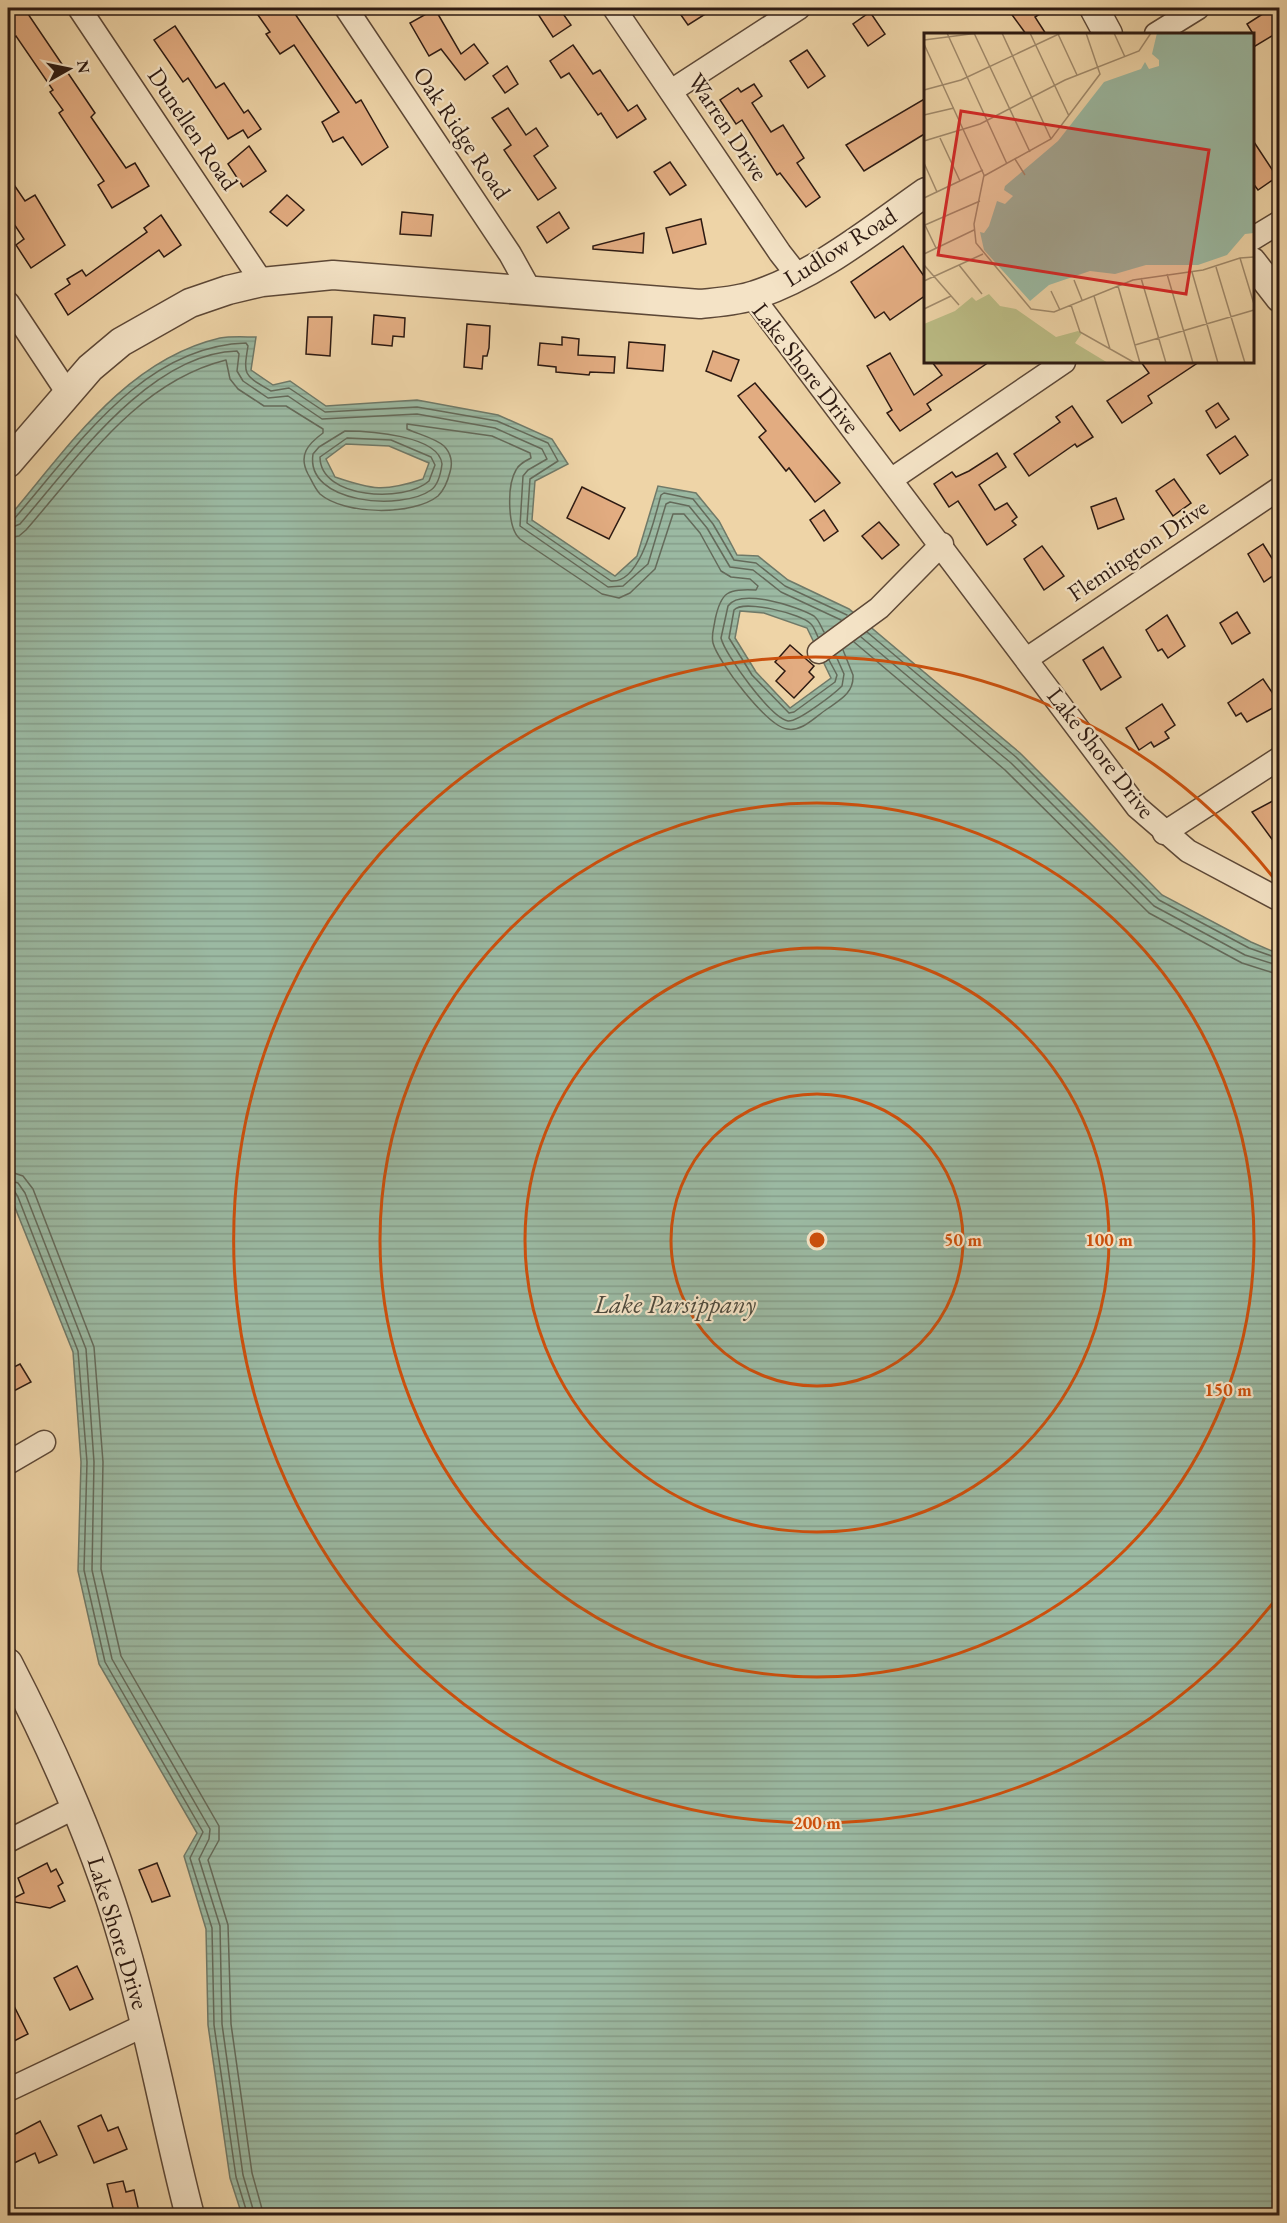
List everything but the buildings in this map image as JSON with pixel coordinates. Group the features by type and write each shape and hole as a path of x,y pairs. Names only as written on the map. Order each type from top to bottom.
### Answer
{"street":[{"name":"Dunellen Road","path":"79,8 262,282"},
{"name":"Oak Ridge Road","path":"346,8 510,255 530,290"},
{"name":"Warren Drive","path":"614,8 780,253 798,276"},
{"path":"671,91 799,8"},
{"path":"1094,8 1107,33"},
{"path":"1158,33 1198,8"},
{"name":"Ludlow Road","path":"752,296 798,276 924,193"},
{"path":"1254,238 1280,222"},
{"path":"1254,265 1280,298"},
{"name":"Lake Shore Drive","path":"8,463 90,368 120,342 190,303 228,290 262,282 333,275 700,304 752,296 1028,658 1137,807 1164,832 1214,867 1280,900"},
{"path":"8,303 68,392"},
{"path":"892,479 1064,363"},
{"name":"Flemington Drive","path":"1028,658 1280,488"},
{"path":"819,652 879,608 942,544"},
{"path":"1164,832 1280,758"},
{"path":"8,1463 44,1442"},
{"name":"Lake Shore Drive","path":"8,1663 47,1739 76,1807 123,1940 190,2216"},
{"path":"8,1841 76,1807"},
{"path":"8,2090 145,2025"}],"water":[{"name":"Lake Parsippany","path":"256,337 251,370 273,385 290,381 326,406 417,400 498,415 552,439 568,464 535,481 532,520 615,576 637,556 658,486 696,493 719,521 737,555 758,556 788,580 849,609 1020,753 1162,895 1251,942 1279,954 1279,2215 242,2215 230,2178 208,2025 206,1929 184,1856 197,1833 99,1664 78,1571 81,1462 73,1352 8,1190 8,518 100,410 127,386 155,366 186,349 220,338","holes":["346,444 389,446 429,463 423,479 388,488 359,485 335,477 326,459","740,611 764,613 807,628 831,678 790,708 756,672 735,638"]}]}
